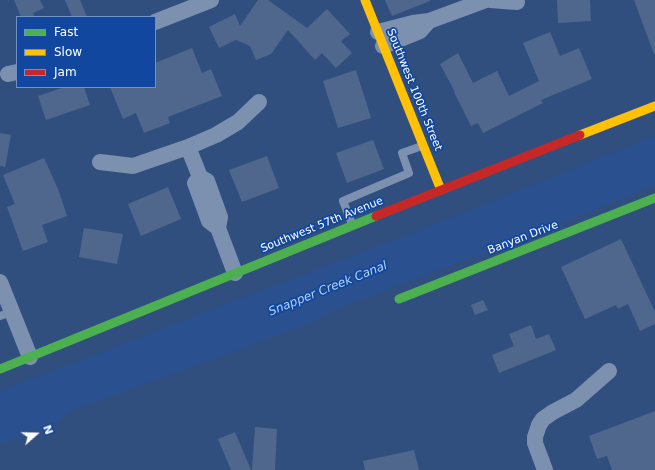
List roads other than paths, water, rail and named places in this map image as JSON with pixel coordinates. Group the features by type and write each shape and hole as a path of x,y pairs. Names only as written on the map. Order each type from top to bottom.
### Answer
{"main road":[{"name":"Southwest 100th Street","path":"365,0 441,190"},
{"name":"Southwest 57th Avenue","path":"0,369 353,225 655,106"},
{"name":"Banyan Drive","path":"399,299 655,198"}],"street":[{"path":"156,22 211,0"},
{"path":"380,39 420,31 429,20 486,0"},
{"path":"490,0 517,2"},
{"path":"100,162 134,166 188,147 216,135 238,122 259,102"},
{"path":"188,147 200,177 207,181 220,217 218,228 235,273"},
{"path":"0,282 6,314 30,357"},
{"path":"545,470 535,443 535,437 539,425 543,419 553,412 576,400 609,371"}],"lane":[{"path":"353,225 343,201 409,173 402,153 423,146"}],"water":[{"name":"Snapper Creek Canal","path":"655,136 655,185 549,228 331,311 314,322 71,411 57,423 0,444 0,392 403,237"}]}
